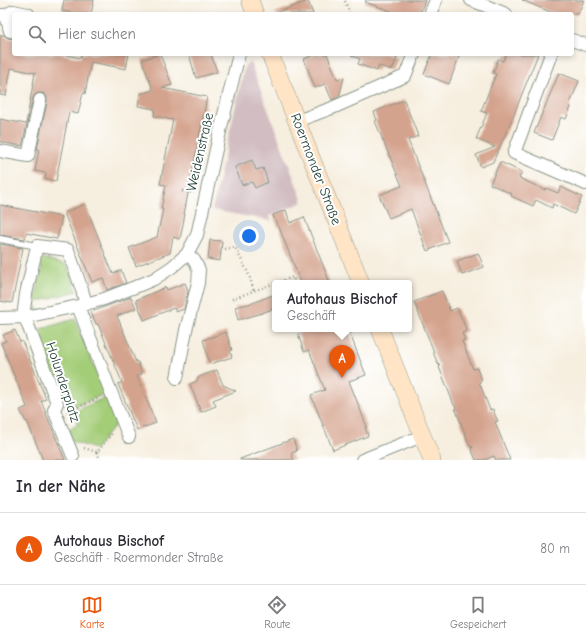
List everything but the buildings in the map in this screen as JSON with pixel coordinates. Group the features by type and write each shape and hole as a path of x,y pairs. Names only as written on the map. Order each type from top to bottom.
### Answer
{"main road":[{"path":"250,0 254,12"},
{"name":"Roermonder Straße","path":"271,56 360,280"},
{"path":"381,332 432,460"}],"street":[{"path":"431,12 436,0"},
{"path":"470,0 501,12"},
{"path":"12,32 10,31 3,15 13,11 18,12"},
{"path":"574,41 586,45"},
{"name":"Weidenstraße","path":"0,318 24,317 82,305 154,279 172,267 187,254 197,235 239,56"},
{"path":"297,121 332,108 405,76 413,56"},
{"path":"550,56 514,153 586,184"},
{"path":"0,151 28,156 40,100"},
{"path":"24,317 26,294 37,246 68,250 82,290 82,305 111,393 129,437"},
{"path":"176,378 198,283 199,270 194,260 187,254"},
{"name":"Holunderplatz","path":"24,317 57,403 54,410 73,456"},
{"path":"362,460 422,436"}],"lane":[{"path":"0,239 37,246"}],"path":[{"path":"345,1 349,12"},
{"path":"225,249 235,247 249,275 254,291"},
{"path":"284,280 293,277 294,280"},
{"path":"232,299 272,284"},
{"path":"57,416 111,393"},
{"path":"97,452 122,421"},
{"path":"67,442 97,452"},
{"path":"97,452 100,460"}],"shaded area":[{"path":"250,62 303,202 269,216 272,221 212,210 245,65"}],"green space":[{"path":"43,258 67,265 77,291 36,302 38,311 32,312 28,305 34,305 42,267 37,264"},
{"path":"75,319 104,390 102,395 76,406 64,404 60,398 34,331"},
{"path":"106,397 116,424 95,449 71,441 66,430 78,425 73,412"}],"place":[{"name":"Autohaus Bischof","path":"342,378"}]}
